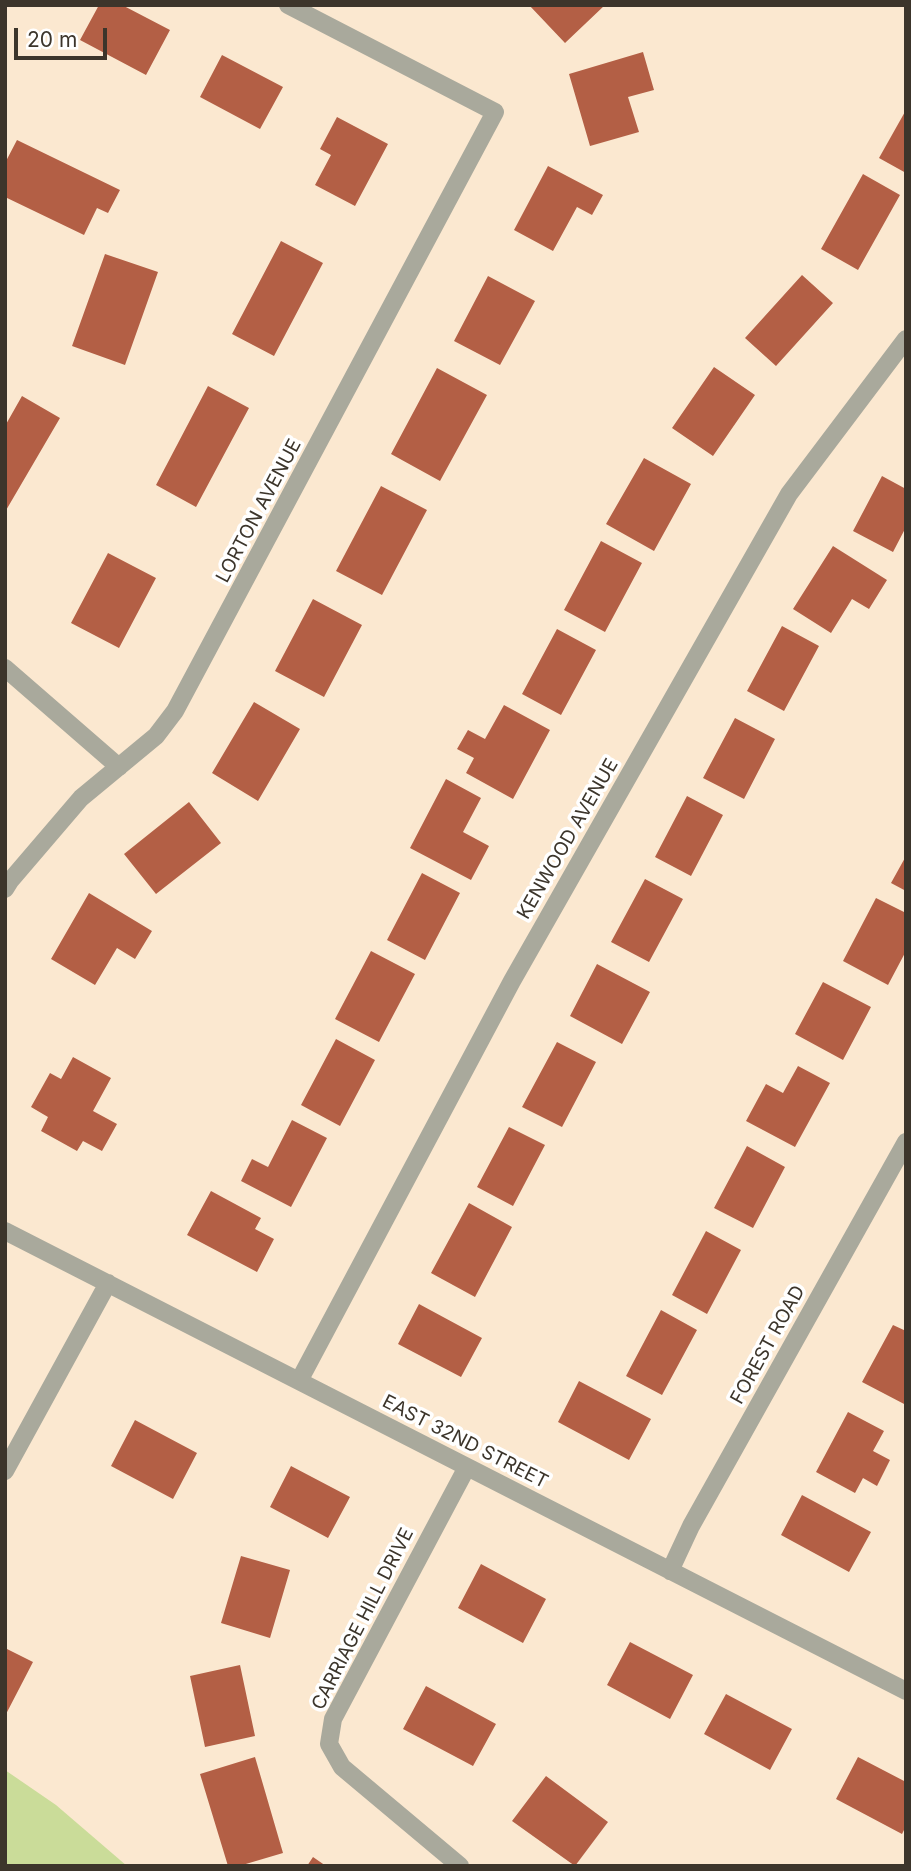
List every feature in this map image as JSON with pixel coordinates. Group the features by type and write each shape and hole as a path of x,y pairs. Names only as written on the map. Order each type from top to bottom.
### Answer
{"street":[{"name":"LORTON AVENUE","path":"5,889 81,798 156,736 175,711 495,112 288,5"},
{"name":"KENWOOD AVENUE","path":"299,1381 512,981 789,494 906,339"},
{"path":"5,668 119,767"},
{"name":"FOREST ROAD","path":"670,1570 691,1526 906,1142"},
{"name":"EAST 32ND STREET","path":"5,1231 906,1691"},
{"path":"5,1471 108,1283"},
{"name":"CARRIAGE HILL DRIVE","path":"460,1866 342,1767 329,1744 333,1719 467,1466"}],"green space":[{"path":"5,1770 56,1805 127,1866 5,1866"}],"building":[{"path":"99,5 122,5 170,30 146,75 80,40"},
{"path":"529,5 605,5 565,43"},
{"path":"643,52 654,90 628,97 639,132 590,146 569,74"},
{"path":"222,55 283,87 260,129 200,97"},
{"path":"906,110 906,173 879,158"},
{"path":"337,117 388,144 355,206 315,185 331,155 320,149"},
{"path":"17,140 120,190 108,213 97,208 84,235 5,197 5,163"},
{"path":"548,166 603,195 592,215 577,207 553,251 514,230"},
{"path":"863,174 900,195 858,270 821,249"},
{"path":"281,241 323,263 274,356 232,334"},
{"path":"105,254 158,272 125,365 72,346"},
{"path":"802,275 833,303 776,366 745,338"},
{"path":"488,276 535,301 500,365 454,341"},
{"path":"714,367 755,395 713,456 672,428"},
{"path":"437,368 487,395 440,481 391,454"},
{"path":"208,386 249,408 196,507 156,485"},
{"path":"22,396 60,418 5,512 5,426"},
{"path":"644,458 691,484 654,551 606,524"},
{"path":"882,476 906,489 906,527 893,552 853,531"},
{"path":"381,486 427,510 382,595 336,571"},
{"path":"601,541 642,563 605,632 564,610"},
{"path":"833,546 887,580 869,609 852,599 831,633 793,609"},
{"path":"108,553 156,578 119,648 71,623"},
{"path":"313,599 362,625 324,697 275,671"},
{"path":"782,626 819,646 784,711 747,691"},
{"path":"557,629 596,650 561,715 522,694"},
{"path":"254,702 300,729 258,801 212,773"},
{"path":"504,705 550,730 513,799 466,773 474,758 457,749 468,730 485,739"},
{"path":"735,718 775,739 744,799 703,778"},
{"path":"446,779 481,798 463,832 489,846 471,880 410,848"},
{"path":"687,796 723,815 691,876 655,857"},
{"path":"189,802 221,843 156,894 124,854"},
{"path":"906,856 906,891 891,883"},
{"path":"422,873 460,893 425,960 387,940"},
{"path":"645,879 683,899 649,962 611,942"},
{"path":"89,893 152,931 135,959 117,948 95,985 51,959"},
{"path":"876,898 906,913 906,951 888,985 843,961"},
{"path":"371,951 415,974 379,1042 335,1019"},
{"path":"597,964 650,992 622,1044 570,1016"},
{"path":"823,982 871,1007 843,1060 795,1034"},
{"path":"336,1039 375,1060 340,1126 301,1105"},
{"path":"557,1042 596,1062 562,1127 522,1107"},
{"path":"73,1057 111,1078 93,1111 117,1124 102,1151 83,1141 77,1151 41,1131 48,1117 31,1107 50,1073 61,1079"},
{"path":"798,1066 830,1083 795,1147 746,1121 766,1084 783,1093"},
{"path":"292,1120 327,1138 291,1207 241,1181 252,1159 268,1167"},
{"path":"509,1127 545,1145 513,1206 477,1187"},
{"path":"747,1146 785,1167 753,1228 714,1208"},
{"path":"211,1191 261,1218 255,1229 274,1239 257,1272 187,1235"},
{"path":"469,1203 512,1227 475,1297 431,1273"},
{"path":"706,1231 741,1250 707,1314 672,1295"},
{"path":"419,1304 482,1338 461,1377 398,1344"},
{"path":"661,1310 697,1330 662,1395 626,1376"},
{"path":"893,1325 906,1331 906,1405 862,1382"},
{"path":"579,1381 651,1419 629,1460 558,1422"},
{"path":"848,1412 884,1431 873,1451 890,1460 877,1486 863,1478 855,1493 816,1472"},
{"path":"135,1420 197,1453 173,1499 111,1466"},
{"path":"291,1466 350,1497 328,1538 270,1507"},
{"path":"802,1495 871,1532 849,1572 781,1535"},
{"path":"241,1556 290,1570 270,1638 221,1623"},
{"path":"481,1564 546,1599 523,1643 458,1608"},
{"path":"630,1642 693,1675 670,1719 607,1685"},
{"path":"5,1648 33,1662 5,1716"},
{"path":"240,1665 255,1736 205,1747 190,1676"},
{"path":"426,1686 496,1724 473,1766 403,1729"},
{"path":"726,1694 792,1729 770,1770 704,1734"},
{"path":"255,1757 283,1853 239,1866 228,1866 200,1774"},
{"path":"858,1757 906,1782 906,1826 902,1834 836,1799"},
{"path":"546,1776 608,1822 575,1866 512,1821"},
{"path":"313,1857 326,1866 307,1866"}]}
